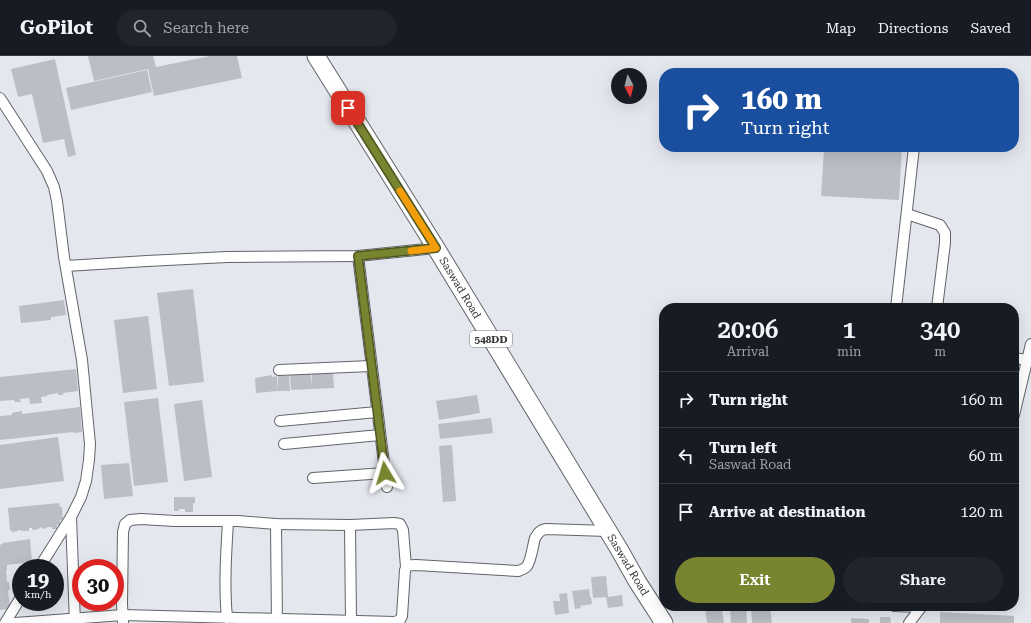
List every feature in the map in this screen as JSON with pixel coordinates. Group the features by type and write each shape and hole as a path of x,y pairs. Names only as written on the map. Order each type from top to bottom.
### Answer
{"highway":[{"name":"Saswad Road","path":"316,56 436,248 637,581 664,623"}],"street":[{"path":"0,98 51,178 57,201 66,266 82,360 90,444 86,481 81,497 71,518 45,559"},
{"path":"897,303 913,152"},
{"path":"907,214 940,225 945,232 939,303"},
{"path":"66,266 227,257 358,256 436,248"},
{"path":"358,256 386,487"},
{"path":"1019,394 1031,344"},
{"path":"1019,359 1027,360"},
{"path":"279,370 371,366"},
{"path":"280,421 377,412"},
{"path":"284,444 380,435"},
{"path":"313,478 385,473"},
{"path":"71,518 75,621"},
{"path":"15,623 123,619 203,620 227,618 245,621 400,622 402,616 406,567 403,530 400,524 394,523 350,525 276,524 238,521 130,520 125,524 123,532 123,619"},
{"path":"227,618 225,578 228,522"},
{"path":"276,524 277,621"},
{"path":"350,525 356,622"},
{"path":"406,567 409,565 416,565 518,571 527,567 535,538 542,530 608,531"},
{"path":"5,623 12,611"},
{"path":"909,623 919,611"}],"building":[{"path":"88,56 153,56 156,67 210,56 237,56 242,78 154,96 148,69 94,81"},
{"path":"55,59 76,155 68,157 64,139 43,143 32,94 18,97 11,69"},
{"path":"147,70 152,92 71,110 66,88"},
{"path":"824,152 902,152 899,200 821,196"},
{"path":"193,289 204,382 169,386 157,293"},
{"path":"64,300 66,315 51,317 51,320 21,323 19,306"},
{"path":"148,316 157,389 123,393 114,320"},
{"path":"76,369 78,391 63,393 63,395 58,395 58,393 41,397 42,403 30,404 29,398 20,399 21,402 15,402 14,400 0,401 0,377"},
{"path":"333,373 334,388 312,389 312,374"},
{"path":"311,374 312,389 291,390 290,375"},
{"path":"272,375 272,377 277,376 278,391 256,393 255,378"},
{"path":"278,376 289,376 290,391 278,391"},
{"path":"477,395 480,413 439,420 436,401"},
{"path":"158,398 168,482 134,486 124,402"},
{"path":"202,400 212,477 184,481 174,404"},
{"path":"80,407 82,432 0,440 0,416 12,415 12,413 22,411 22,414"},
{"path":"491,418 493,433 440,439 438,424"},
{"path":"58,437 64,481 0,489 0,445"},
{"path":"452,445 456,501 443,502 439,446"},
{"path":"129,463 133,496 104,499 101,465"},
{"path":"174,497 195,497 193,512 185,512 185,509 174,511"},
{"path":"59,503 60,507 62,507 63,520 60,520 61,525 57,525 57,529 47,527 42,529 42,527 32,530 32,528 29,528 29,531 18,530 11,532 8,508"},
{"path":"30,539 32,559 12,559 12,564 7,565 6,570 7,582 9,582 10,590 8,590 10,609 0,610 0,545 3,543"},
{"path":"606,576 608,597 622,595 623,606 608,608 606,597 593,598 591,577"},
{"path":"589,589 592,604 580,606 581,608 575,609 572,591"},
{"path":"567,593 569,613 555,615 553,601 560,601 559,594"},
{"path":"705,611 722,611 724,623 707,623"},
{"path":"730,611 746,611 747,623 731,623"},
{"path":"751,611 771,611 772,623 752,623"},
{"path":"940,612 1014,616 1014,623 940,623"},
{"path":"880,617 890,617 891,623 880,623"},
{"path":"851,618 869,619 869,623 851,623"}],"slow traffic":[{"path":"400,191 436,248 411,251"}],"route":[{"path":"348,108 436,248 358,256 385,473"}]}
